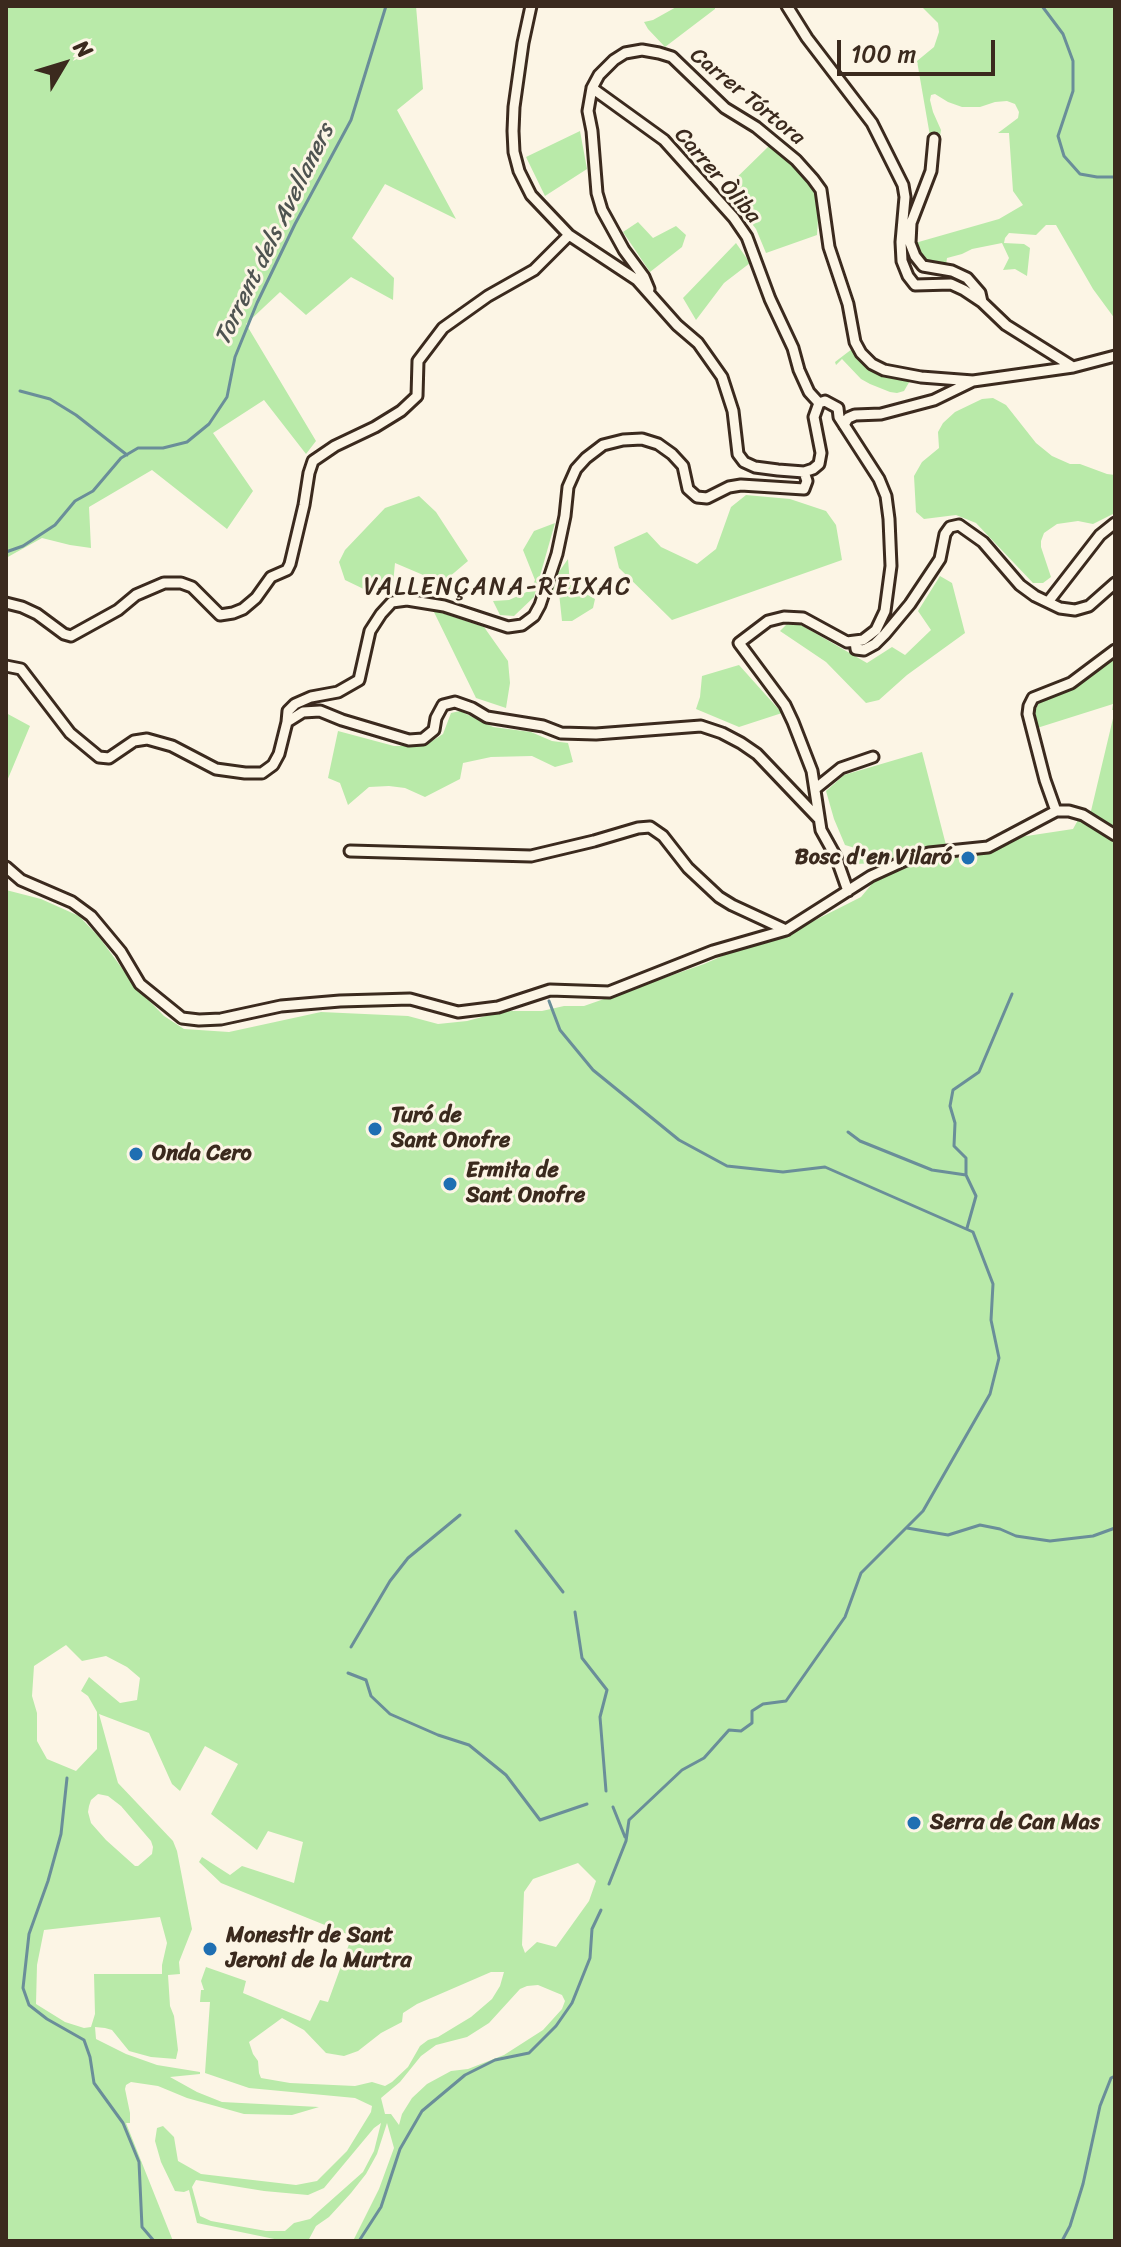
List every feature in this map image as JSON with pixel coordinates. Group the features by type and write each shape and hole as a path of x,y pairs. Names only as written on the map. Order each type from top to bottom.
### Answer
{"street":[{"path":"531,6 514,107 514,152 531,195 569,235 637,280 677,325 698,343 722,377 733,411 738,454 744,462 755,467 804,472 819,464 821,453 814,417 819,403 831,402 838,408 844,425 879,479 886,496 891,566 885,611 876,630 863,640 847,642 803,618 784,617 768,621 739,643 785,705 812,771 821,830 836,857 848,891"},
{"path":"787,6 807,38 872,123 903,185 902,261 915,285 951,284 982,302 1006,325 1073,367"},
{"name":"Carrer Tórtora","path":"592,88 599,75 625,53 642,50 672,57 725,108 756,127 796,160 821,190 829,247 848,304 855,342 861,353 884,370 921,377 973,381"},
{"path":"592,88 588,111 597,193 611,229 644,277 652,296"},
{"name":"Carrer Òliba","path":"592,88 664,140 741,227 785,328 799,370 809,392 819,403"},
{"path":"934,139 931,171 911,223 910,243 923,266 952,271 967,278 980,293 982,302"},
{"path":"6,603 37,614 71,636 118,610 136,595 164,583 181,583 192,587 220,615 243,609 256,598 271,577 287,570 290,564 313,461 401,411 417,396 418,361 443,328 488,296 534,270 569,235"},
{"path":"844,425 848,418 855,415 881,414 934,400 973,381 1073,367 1115,356"},
{"path":"6,666 21,669 70,733 99,757 109,758 134,741 147,739 172,746 216,769 262,773 273,765 279,754 288,711 295,704 311,697 338,692 359,680 370,631 392,602 407,600 444,606 508,627 522,625 534,616 557,554 568,487 576,469 603,445 642,439 658,444 683,466 688,489 697,497 707,498 729,487 741,485 804,489 807,481 804,472"},
{"path":"1048,602 1100,535 1115,523"},
{"path":"855,641 856,649 864,650 885,634 910,604 940,559 945,534 950,527 959,525 983,542 1020,585 1060,608 1075,610 1089,606 1115,583"},
{"path":"1056,811 1035,745 1029,706 1033,698 1071,683 1115,650"},
{"path":"287,722 303,712 320,711 409,740 423,739 434,730 443,705 455,702 487,717 543,726 561,733 701,726 722,733 757,754 819,820"},
{"path":"815,789 841,768 873,757"},
{"path":"6,867 21,880 72,902 91,916 121,952 140,984 182,1018 199,1020 221,1019 281,1006 340,1001 410,999 458,1012 498,1007 550,990 609,992 713,951 786,930 871,876 906,860 929,853 988,847 1056,811 1083,815 1115,835"},
{"path":"350,851 531,856 650,827 663,836 688,868 719,897 786,930"}],"green space":[{"path":"6,6 416,6 423,89 397,110 456,219 385,184 352,238 394,278 393,300 351,277 306,315 280,292 246,324 316,441 306,454 264,400 213,433 253,491 227,529 152,470 89,507 91,548 42,538 6,558"},
{"path":"678,6 715,6 715,9 665,47 644,22"},
{"path":"921,6 1115,6 1115,319 1093,289 1056,225 1046,225 1036,235 1009,233 1005,238 1004,243 1024,244 1030,248 1027,276 1015,269 1003,270 1009,258 1002,243 947,258 946,265 928,262 917,253 915,243 999,219 1023,205 1013,191 1009,133 998,133 1018,118 1015,104 1007,101 962,107 931,95 933,112 941,130 940,136 930,136 917,61 934,47 939,32 938,23"},
{"path":"580,131 587,169 545,196 526,157"},
{"path":"769,146 793,166 819,202 817,235 766,253 756,229 725,189"},
{"path":"638,222 653,238 676,226 686,235 682,247 650,272 623,232"},
{"path":"736,243 750,263 724,283 696,320 683,298"},
{"path":"852,349 864,361 911,379 904,391 890,392 870,384 842,359 836,365 835,362"},
{"path":"993,398 1006,405 1036,443 1052,456 1070,464 1115,475 1115,513 1093,524 1078,521 1057,524 1044,533 1041,547 1051,577 1043,583 1033,583 976,523 956,515 924,519 916,512 914,476 922,462 939,448 938,432 943,423 955,412 982,399"},
{"path":"746,495 790,499 826,511 836,525 842,560 672,620 619,568 614,547 647,532 661,547 697,564 716,549 731,507"},
{"path":"419,496 436,512 468,561 442,583 395,563 393,584 372,593 345,580 339,562 345,550 385,508"},
{"path":"555,523 534,597 514,616 500,615 493,601 509,600 531,590 535,580 523,550 534,531"},
{"path":"568,559 570,585 595,599 593,608 572,621 562,621 559,593 552,594 556,576"},
{"path":"940,576 952,583 965,633 907,675 879,700 866,703 826,662 780,631 788,623 801,625 867,663 892,647 905,655 931,630 918,611"},
{"path":"433,610 484,627 508,661 510,683 506,708 476,698"},
{"path":"1115,657 1115,710 1112,710 1113,704 1037,728 1035,711 1039,702 1068,690"},
{"path":"739,665 782,713 739,727 696,709 702,676"},
{"path":"1115,710 1115,2241 353,2241 379,2189 394,2148 387,2123 377,2154 366,2174 329,2217 316,2226 308,2241 284,2241 197,2223 189,2190 175,2191 161,2162 155,2141 157,2128 163,2126 174,2137 178,2161 201,2174 296,2185 317,2181 347,2151 372,2106 355,2098 249,2088 205,2073 210,2002 200,2002 201,1990 204,1990 201,1981 206,1967 246,1981 243,1993 310,2021 320,2000 328,2002 352,1936 221,1883 199,1862 202,1857 230,1875 242,1866 294,1883 303,1842 268,1831 257,1850 211,1814 238,1764 205,1746 180,1791 172,1784 149,1733 99,1714 118,1783 173,1841 192,1929 179,1962 180,1974 168,1975 178,2050 176,2059 129,2051 112,2030 105,2028 95,2027 96,2039 157,2065 200,2072 170,2077 222,2102 319,2107 292,2115 244,2114 187,2098 158,2086 131,2082 125,2089 130,2113 130,2123 126,2123 173,2241 6,2241 6,890 41,899 79,916 99,937 135,986 164,1016 184,1029 229,1032 321,1012 408,1016 438,1024 467,1021 505,1011 584,1006 743,947 784,936 861,897 876,879 922,860 969,856 992,851 1020,837 1073,829 1078,820 1091,811","holes":["66,1645 82,1661 106,1656 140,1678 137,1700 120,1703 89,1677 81,1691 88,1696 97,1712 97,1749 76,1771 47,1759 37,1741 37,1713 32,1696 34,1666","98,1794 108,1796 121,1806 151,1841 152,1854 135,1866 91,1823 88,1812 91,1800","578,1863 596,1881 589,1901 556,1947 537,1942 525,1953 522,1945 524,1892 533,1879","160,1917 167,1943 162,1974 94,1974 95,2014 91,2027 65,2022 36,2004 37,1965 44,1930","491,1972 504,1972 492,1999 471,2017 420,2046 408,2067 385,2086 372,2082 355,2086 290,2083 261,2078 258,2061 249,2042 282,2018 304,2030 326,2053 344,2056 358,2051 402,2022 403,2013","538,1985 562,1995 565,2001 562,2009 543,2030 504,2055 468,2069 451,2071 427,2084 412,2098 399,2125 391,2114 385,2114 381,2098 400,2082 421,2056 436,2045 467,2037 489,2023 520,1989","381,2123 374,2151 363,2172 310,2219 294,2223 285,2231 266,2231 211,2221 200,2216 192,2187 196,2180 308,2195 324,2188"]},
{"path":"460,711 493,727 531,732 552,741 568,743 573,762 555,767 532,756 491,757 463,763 460,779 425,797 405,788 369,787 348,805 340,783 328,778 338,731 394,746 415,746 429,743 443,734 451,713"},
{"path":"6,713 30,726 7,781 6,781"},
{"path":"922,752 946,845 883,863 853,864 865,851 845,845 826,791 844,775"}],"waterway":[{"name":"Torrent dels Avellaners","path":"6,552 23,546 55,525 75,501 93,491 121,458 138,448 163,448 187,442 209,424 227,397 235,357 257,303 351,120 386,6"},
{"path":"1042,6 1063,34 1073,61 1073,91 1058,136 1064,156 1080,174 1115,177"},
{"path":"20,391 50,399 127,455"},
{"path":"967,1228 976,1196 966,1175 966,1158 954,1146 955,1123 950,1106 953,1090 979,1072 1012,994"},
{"path":"549,1001 560,1030 593,1070 679,1140 727,1166 783,1172 825,1167 973,1232 993,1284 991,1320 999,1358 990,1394 923,1511 861,1573 845,1617 786,1701 763,1704 752,1711 752,1723 741,1731 729,1730 704,1758 682,1770 629,1820 626,1841 609,1884"},
{"path":"848,1132 860,1141 932,1170 966,1175"},
{"path":"351,1647 390,1581 408,1558 460,1515"},
{"path":"907,1528 948,1535 980,1525 1016,1536 1050,1541 1093,1536 1115,1528"},
{"path":"516,1531 563,1592"},
{"path":"575,1612 582,1658 607,1690 600,1717 606,1791"},
{"path":"348,1673 366,1680 371,1696 390,1714 469,1745 506,1775 540,1820 587,1804"},
{"path":"67,1778 61,1834 29,1934 23,1988 29,2005 84,2040 94,2083 123,2123 139,2162 142,2227 154,2241"},
{"path":"613,1807 625,1837"},
{"path":"359,2241 381,2207 400,2149 422,2111 465,2075 495,2060 529,2053 556,2026 572,2003 590,1958 592,1929 601,1910"},
{"path":"1062,2241 1083,2184 1100,2106 1111,2078 1115,2076"}],"place":[{"name":"Bosc d'en Vilaró","path":"968,858"},
{"name":"Turó de Sant Onofre","path":"375,1129"},
{"name":"Onda Cero","path":"136,1154"},
{"name":"Ermita de Sant Onofre","path":"450,1184"},
{"name":"Serra de Can Mas","path":"914,1823"},
{"name":"Monestir de Sant Jeroni de la Murtra","path":"210,1949"}],"district":[{"name":"VALLENÇANA-REIXAC","path":"498,588"}]}
